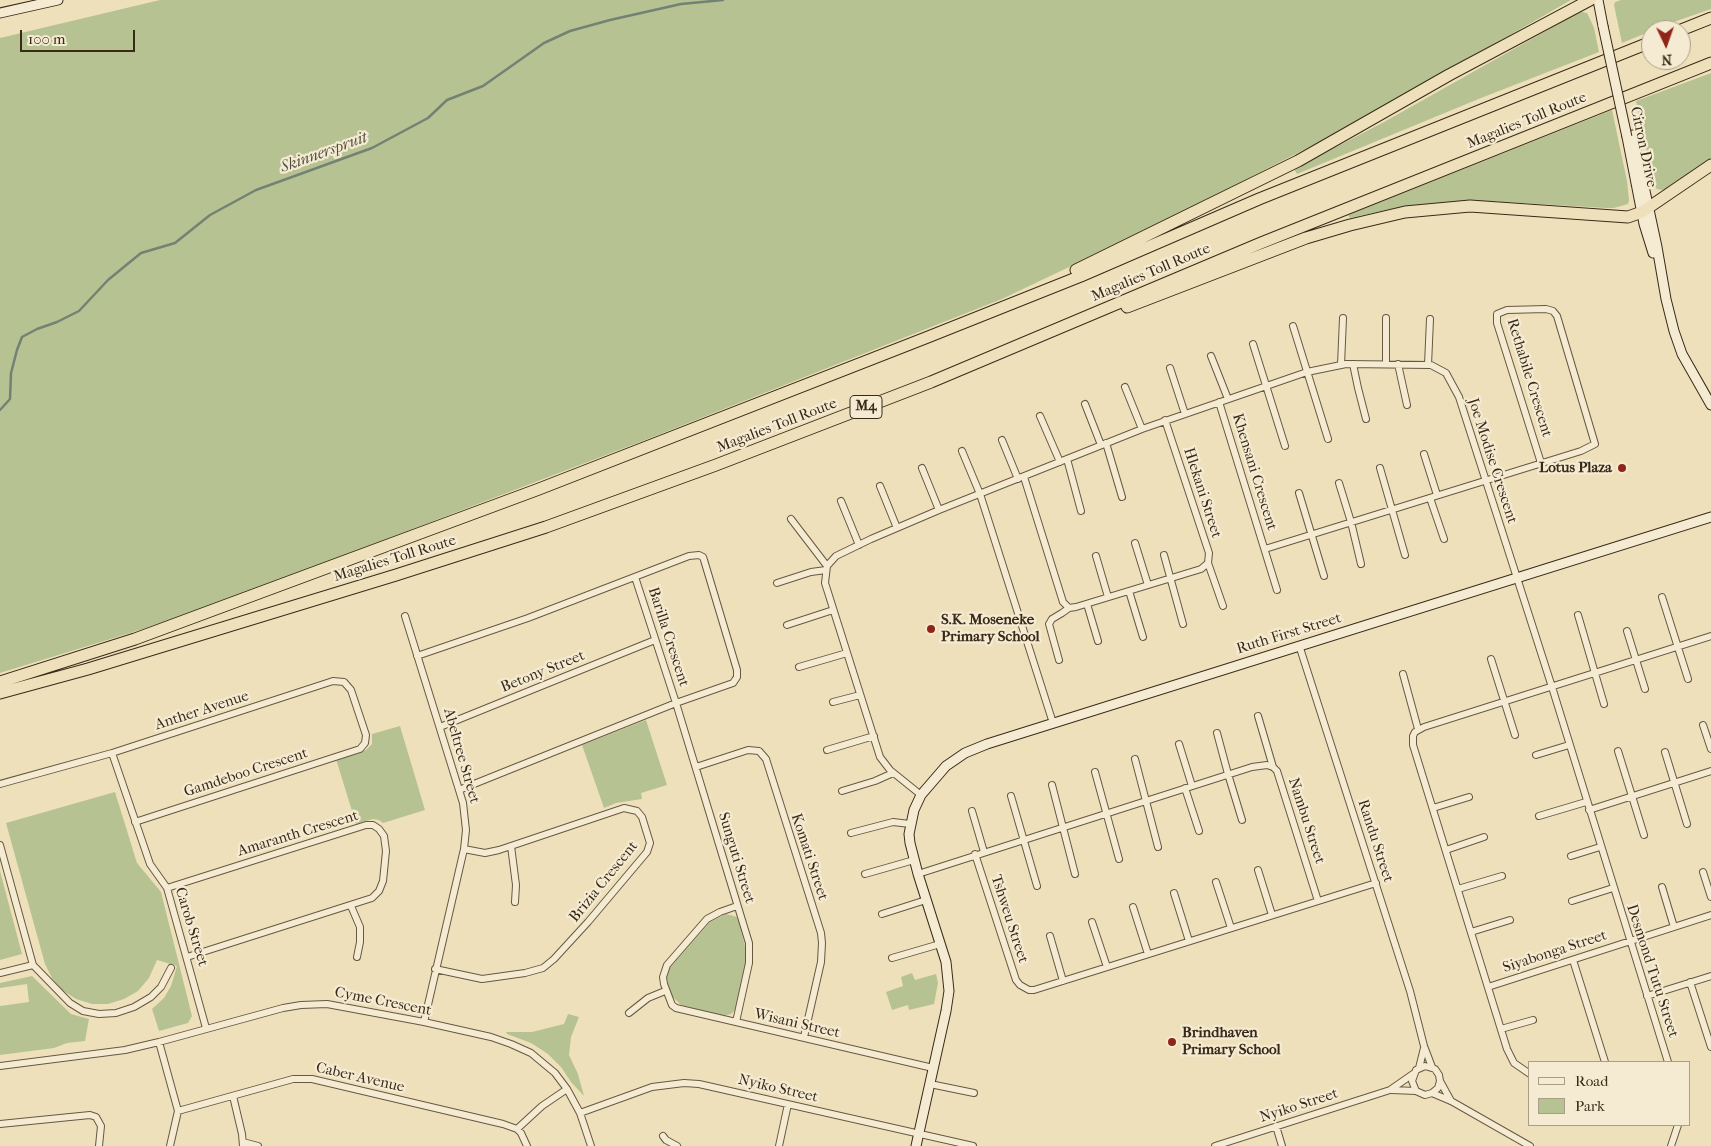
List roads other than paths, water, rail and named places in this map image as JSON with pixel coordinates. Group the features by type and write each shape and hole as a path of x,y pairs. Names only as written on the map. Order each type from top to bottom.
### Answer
{"highway":[{"path":"928,338 1057,280 1298,160 1449,75 1590,0"},
{"path":"1691,26 1711,18"},
{"name":"Magalies Toll Route","path":"0,682 135,639 390,545 928,338 1081,276 1259,199 1641,46"},
{"name":"Magalies Toll Route","path":"0,693 88,669 396,575 546,527 716,465 931,382 1261,243 1711,63"},
{"path":"931,382 1306,238 1350,225 1405,212 1470,206 1628,216 1645,210 1711,165"}],"street":[{"path":"0,13 58,0"},
{"name":"Citron Drive","path":"1598,0 1606,26 1666,299 1682,354 1711,405"},
{"name":"Citron Drive","path":"1604,0 1606,26"},
{"name":"Rethabile Crescent","path":"1485,480 1581,451 1595,444 1559,319 1555,313 1543,309 1501,312 1497,314 1497,323 1541,463"},
{"path":"1341,365 1343,318"},
{"path":"1386,318 1386,364"},
{"path":"777,583 826,568 836,556 859,545 939,510 1103,444 1165,420 1307,372 1353,364 1428,364 1430,319"},
{"path":"1293,326 1328,439"},
{"path":"1253,344 1285,446"},
{"path":"1211,356 1228,399"},
{"path":"1353,364 1366,419"},
{"path":"1398,364 1407,405"},
{"name":"Joe Modise Crescent","path":"1428,364 1440,368 1446,373 1459,397 1516,578"},
{"path":"1170,368 1185,414"},
{"name":"Citron Drive","path":"1692,372 1694,384 1711,414"},
{"path":"1125,386 1142,429"},
{"name":"Khensani Crescent","path":"1220,402 1277,590"},
{"path":"1086,404 1122,497"},
{"path":"1040,416 1063,461 1081,511"},
{"name":"Hlekani Street","path":"1060,660 1049,624 1052,619 1069,608 1201,569 1208,562 1208,553 1165,420"},
{"path":"1002,440 1021,478 1062,602 1069,608"},
{"path":"962,451 980,494 1053,723"},
{"path":"1424,454 1437,495"},
{"path":"922,468 939,510"},
{"path":"1380,468 1405,555"},
{"name":"Khensani Crescent","path":"1265,549 1485,480"},
{"path":"1339,483 1352,522 1361,564"},
{"path":"880,486 897,528"},
{"path":"1299,493 1310,535 1324,576"},
{"path":"1430,498 1444,540"},
{"path":"841,501 859,545"},
{"name":"Ruth First Street","path":"916,1146 949,990 946,962 910,844 910,824 921,795 946,766 965,753 986,744 1711,517"},
{"path":"791,519 826,568 826,584 880,757 893,773 921,795"},
{"path":"1135,543 1148,585"},
{"path":"636,577 689,556 699,555 704,560 737,670 737,676 733,683 728,686 676,703"},
{"path":"1164,555 1183,624"},
{"path":"1096,556 1108,598"},
{"path":"1208,562 1223,606"},
{"name":"Barilla Crescent","path":"417,656 528,618 636,577 676,703 459,790"},
{"name":"Desmond Tutu Street","path":"1516,578 1552,687 1586,802 1668,1061"},
{"path":"1129,591 1143,636"},
{"path":"1662,597 1688,679"},
{"path":"1087,604 1098,641"},
{"path":"787,625 834,610"},
{"path":"1578,615 1604,704"},
{"name":"Abeltree Street","path":"405,616 459,790 465,821 464,849 424,1022"},
{"path":"1627,631 1645,689"},
{"path":"1528,1073 1520,1068 1510,1056 1413,745 1413,736 1418,729 1711,636"},
{"name":"Betony Street","path":"440,727 655,640"},
{"name":"Randu Street","path":"1299,645 1416,1009 1424,1046 1432,1067"},
{"path":"799,668 847,653"},
{"path":"1491,659 1515,735"},
{"path":"1403,674 1418,729"},
{"name":"Anther Avenue","path":"0,784 112,753 333,681 339,681 348,685 351,690 365,729 366,739 363,746"},
{"path":"833,702 860,695"},
{"name":"Sunguti Street","path":"676,703 750,949 749,963 736,1022"},
{"path":"1258,716 1272,767"},
{"path":"1703,725 1711,749"},
{"path":"1218,733 1242,820"},
{"path":"828,750 874,736"},
{"path":"1179,744 1192,786"},
{"path":"1536,755 1569,745"},
{"name":"Gamdeboo Crescent","path":"135,822 356,750 363,746"},
{"name":"Komati Street","path":"696,767 748,750 759,751 766,759 822,943 821,962 804,1037"},
{"path":"1618,751 1644,835"},
{"path":"1665,752 1687,824"},
{"name":"Carob Street","path":"112,753 150,864 167,888 206,1028"},
{"path":"1135,759 1158,847"},
{"name":"Nambu Street","path":"918,874 1260,764 1272,767 1277,771 1318,901"},
{"path":"1589,810 1711,771"},
{"path":"1095,772 1119,859"},
{"path":"842,791 893,773"},
{"path":"1052,786 1075,874"},
{"path":"1185,788 1199,832"},
{"path":"1011,796 1037,886"},
{"path":"1433,808 1469,797"},
{"path":"1539,816 1586,802"},
{"name":"Brizia Crescent","path":"435,969 482,979 525,973 543,968 554,959 588,922 647,852 650,843 642,817 637,811 624,808 511,846 485,852 464,849"},
{"path":"972,811 984,852"},
{"path":"851,834 892,822 910,824"},
{"name":"Amaranth Crescent","path":"167,888 366,826 374,825 384,836 386,851 383,880 379,891 372,898 187,958"},
{"path":"1446,850 1484,837"},
{"path":"0,845 33,965 70,1003 84,1011 99,1014 116,1013 142,1003 161,987 171,968"},
{"path":"511,846 516,885 515,902"},
{"path":"1571,856 1600,847"},
{"name":"Tshweu Street","path":"976,854 1016,980 1024,988 1034,990 1063,981"},
{"path":"865,874 914,860"},
{"path":"1258,870 1272,915"},
{"path":"1703,872 1711,897"},
{"path":"1458,889 1502,876"},
{"path":"1216,882 1231,928"},
{"path":"1050,936 1063,981 1376,883"},
{"path":"1662,886 1674,927"},
{"name":"Desmond Tutu Street","path":"1572,901 1613,888"},
{"path":"1174,893 1189,942"},
{"path":"882,914 926,900"},
{"path":"351,906 360,927 357,957"},
{"path":"629,1013 648,998 665,991 664,976 667,965 701,925 712,915 737,906"},
{"path":"1133,907 1148,954"},
{"name":"Siyabonga Street","path":"1488,987 1711,915"},
{"path":"1471,932 1510,920"},
{"path":"1092,922 1107,967"},
{"path":"892,958 940,944"},
{"path":"1573,960 1605,1061"},
{"path":"0,973 33,965"},
{"path":"1647,996 1711,976"},
{"path":"1690,982 1711,1047"},
{"name":"Wisani Street","path":"665,991 676,1008 933,1068"},
{"name":"Cyme Crescent","path":"0,1066 112,1052 159,1042 284,1008 314,1004 351,1007 491,1037 531,1053 555,1073 567,1089 580,1113 591,1146"},
{"path":"1501,1029 1533,1020"},
{"path":"159,1042 178,1111 170,1146"},
{"name":"Randu Street","path":"1419,1068 1424,1046"},
{"path":"1451,1101 1437,1072 1432,1067 1425,1066 1419,1068 1413,1074 1412,1081 1416,1091 1422,1094 1432,1093 1451,1101 1530,1146"},
{"name":"Nyiko Street","path":"1215,1146 1390,1090 1413,1074"},
{"name":"Caber Avenue","path":"178,1111 293,1079 312,1079 517,1129"},
{"path":"1432,1093 1438,1088 1440,1081"},
{"name":"Nyiko Street","path":"580,1113 652,1087 668,1084 699,1084 973,1146"},
{"path":"930,1084 974,1093"},
{"path":"527,1146 524,1137 517,1129 537,1110 567,1089"},
{"name":"Nyiko Street","path":"1390,1090 1416,1091"},
{"path":"233,1096 243,1144 258,1146"},
{"path":"779,1146 788,1104"},
{"path":"0,1124 90,1114 96,1117 101,1126 99,1146"},
{"path":"1276,1126 1282,1146"},
{"path":"1671,1146 1678,1126"},
{"path":"663,1136 666,1140 677,1146"}],"waterway":[{"name":"Skinnerspruit","path":"0,410 10,399 11,373 22,337 79,311 108,280 141,253 175,243 210,215 256,190 372,148 428,118 447,100 483,86 544,43 570,31 681,4 723,0"}],"place":[{"name":"Lotus Plaza","path":"1622,468"},
{"name":"S.K. Moseneke Primary School","path":"931,629"},
{"name":"Brindhaven Primary School","path":"1172,1042"}]}
